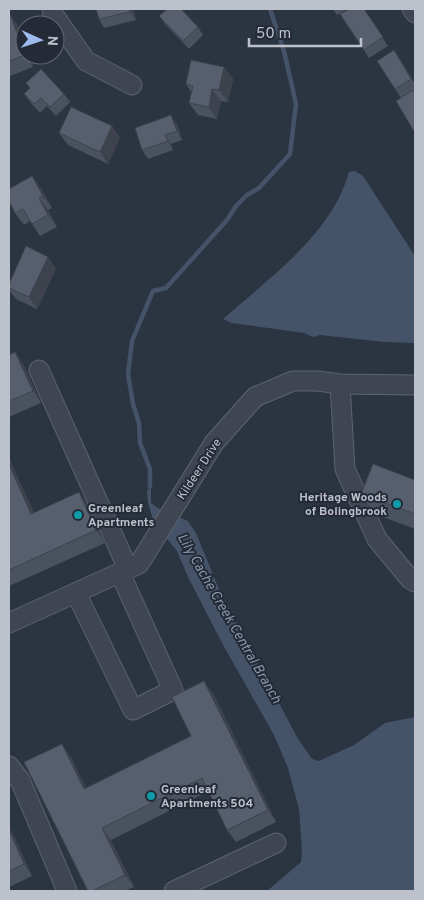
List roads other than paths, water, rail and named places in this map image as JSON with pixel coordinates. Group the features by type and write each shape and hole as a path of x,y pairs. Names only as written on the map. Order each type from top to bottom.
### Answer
{"street":[{"path":"52,9 53,14 86,62 132,85"},
{"path":"412,9 415,13"},
{"path":"39,370 173,690 133,710 76,593"},
{"name":"Kildeer Drive","path":"9,624 140,564 214,443 255,397 292,381 318,380 340,384 415,385"},
{"path":"340,384 345,469 377,539 410,579 415,582"},
{"path":"9,766 20,780 66,891"},
{"path":"174,891 276,844"}],"water":[{"path":"355,171 363,176 415,256 415,343 385,342 320,335 313,337 304,333 232,323 223,319 279,271 314,235 329,215 341,194 349,172"},
{"path":"151,481 151,503 188,521 196,533 221,594 297,737 312,759 319,761 354,745 385,723 415,717 415,891 267,891 301,862 299,809 288,768 274,735 222,643 188,577 177,551 154,523 147,492"}],"waterway":[{"name":"Lily Cache Creek Central Branch","path":"150,486 150,469 140,443 139,423 133,404 128,374 132,341 153,291 166,288 227,220 236,206 247,195 259,188 290,154 296,104 284,51 270,9"}],"place":[{"name":"Heritage Woods of Bolingbrook","path":"397,504"},
{"name":"Greenleaf Apartments","path":"78,515"},
{"name":"Greenleaf Apartments 504","path":"151,796"}]}
